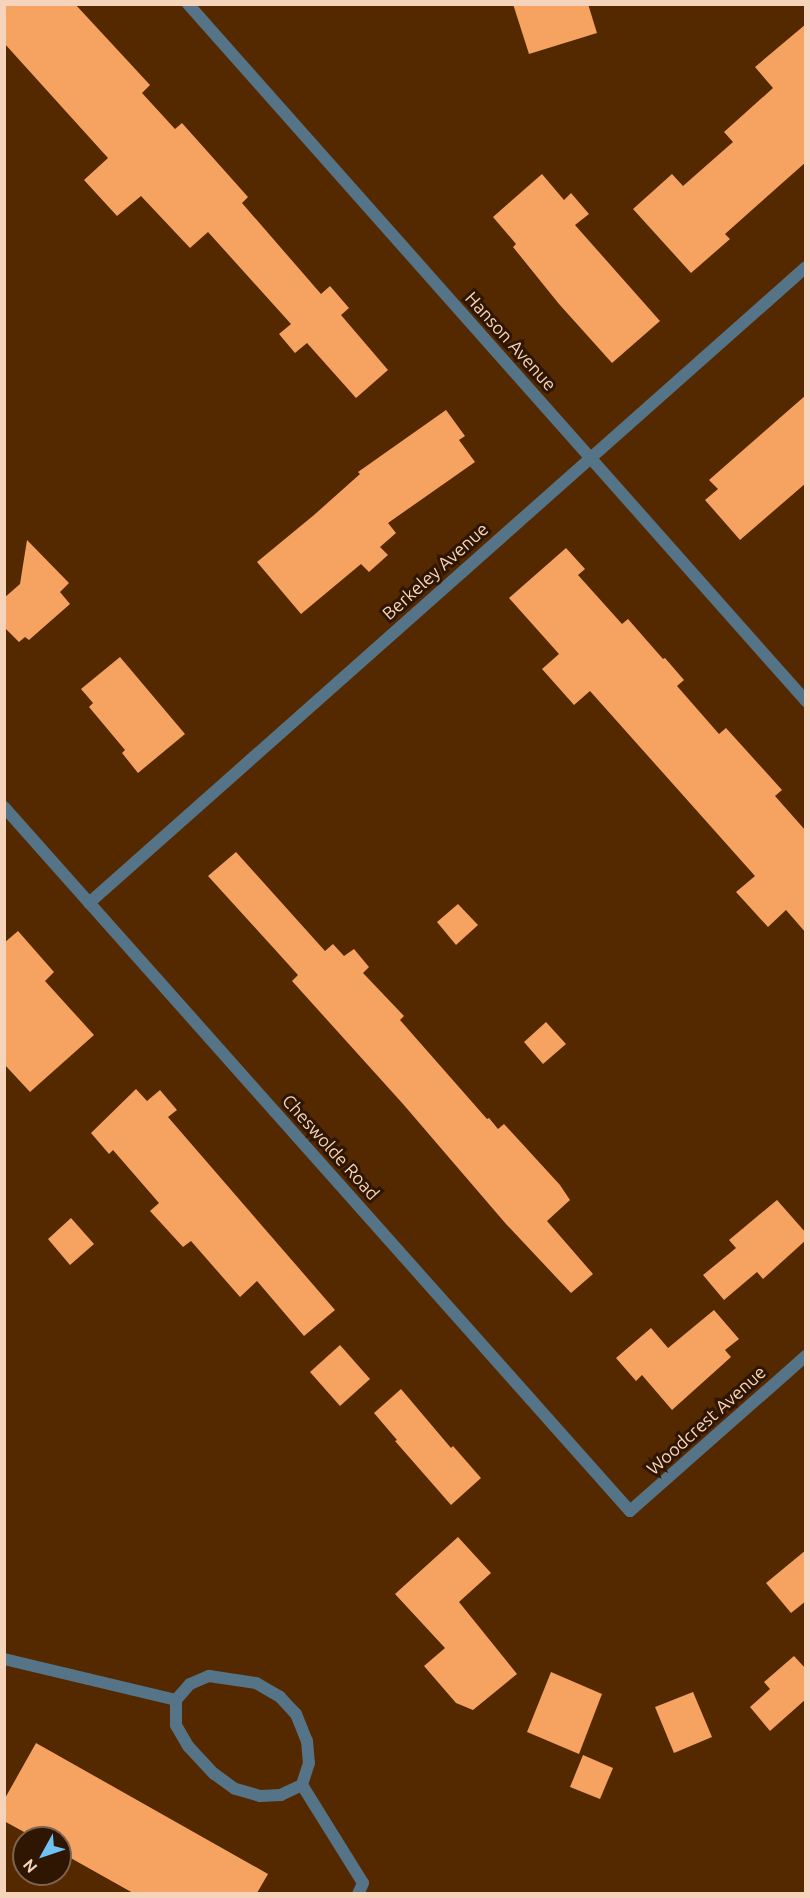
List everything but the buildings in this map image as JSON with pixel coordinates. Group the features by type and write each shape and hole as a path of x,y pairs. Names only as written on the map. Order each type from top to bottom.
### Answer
{"street":[{"name":"Hanson Avenue","path":"188,4 806,701"},
{"name":"Berkeley Avenue","path":"89,903 806,267"},
{"name":"Cheswolde Road","path":"4,807 630,1512"},
{"name":"Woodcrest Avenue","path":"630,1512 806,1356"},
{"path":"4,1659 176,1700"},
{"path":"209,1676 256,1683 280,1697 296,1714 307,1741 309,1763 302,1785 281,1795 260,1796 235,1789 214,1774 188,1746 176,1725 176,1700 190,1684 209,1676"},
{"path":"302,1785 363,1883 358,1893"}]}
